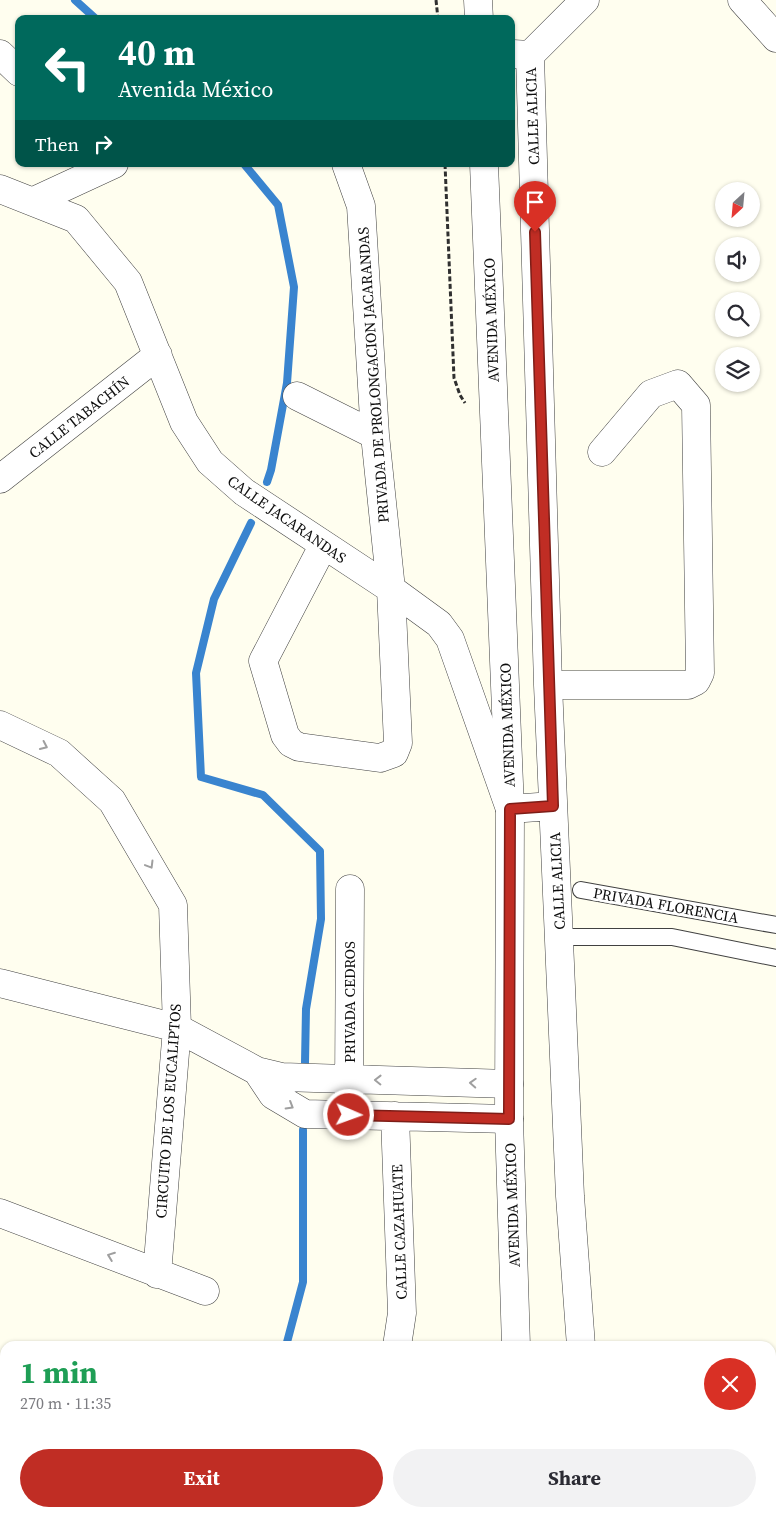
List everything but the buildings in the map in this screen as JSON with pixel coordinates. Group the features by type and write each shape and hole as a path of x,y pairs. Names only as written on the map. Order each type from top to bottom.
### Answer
{"street":[{"path":"478,0 479,15"},
{"name":"CALLE ALICIA","path":"581,1341 570,1196 560,937 568,888 553,806 521,55 585,0"},
{"path":"742,0 776,38"},
{"path":"0,54 15,68"},
{"path":"34,201 108,167"},
{"name":"PRIVADA DE PROLONGACION JACARANDAS","path":"323,546 263,661 285,735 292,743 299,747 380,758 394,753 398,743 391,589 375,436 361,206 347,167"},
{"name":"AVENIDA MÉXICO","path":"484,167 496,420 510,809 509,1119 516,1341"},
{"name":"CALLE JACARANDAS","path":"0,189 34,201 76,220 128,282 184,422 210,462 244,492 323,546 391,589 439,624 450,639 510,809"},
{"name":"CALLE TABACHÍN","path":"0,479 158,355"},
{"path":"548,684 688,685 696,681 700,673 696,405 678,384 651,394 602,452"},
{"path":"297,396 375,436"},
{"name":"CIRCUITO DE LOS EUCALIPTOS","path":"0,725 59,753 112,801 173,904 177,1028 156,1274"},
{"path":"510,809 553,806"},
{"name":"PRIVADA CEDROS","path":"349,1115 350,890"},
{"path":"0,983 177,1028 258,1071 282,1077 509,1084"},
{"path":"258,1071 273,1095 305,1114 509,1119"},
{"name":"CALLE CAZAHUATE","path":"395,1116 402,1314 398,1341"},
{"path":"0,1213 156,1274 205,1291"}],"lane":[{"name":"PRIVADA FLORENCIA","path":"568,888 776,924"},
{"path":"560,937 672,936 776,958"}],"path":[{"path":"436,0 438,15"},
{"path":"445,167 454,378 460,395 467,406 496,420"}],"waterway":[{"path":"75,0 92,15"},
{"path":"246,167 278,205 294,287 287,383 271,470 267,482"},
{"path":"251,523 214,599 196,673 201,777 263,795 320,851 321,919 306,1009 305,1063"},
{"path":"287,1341 303,1282 303,1130"}],"route":[{"path":"349,1115 509,1119 510,809 553,806 535,232"}]}
